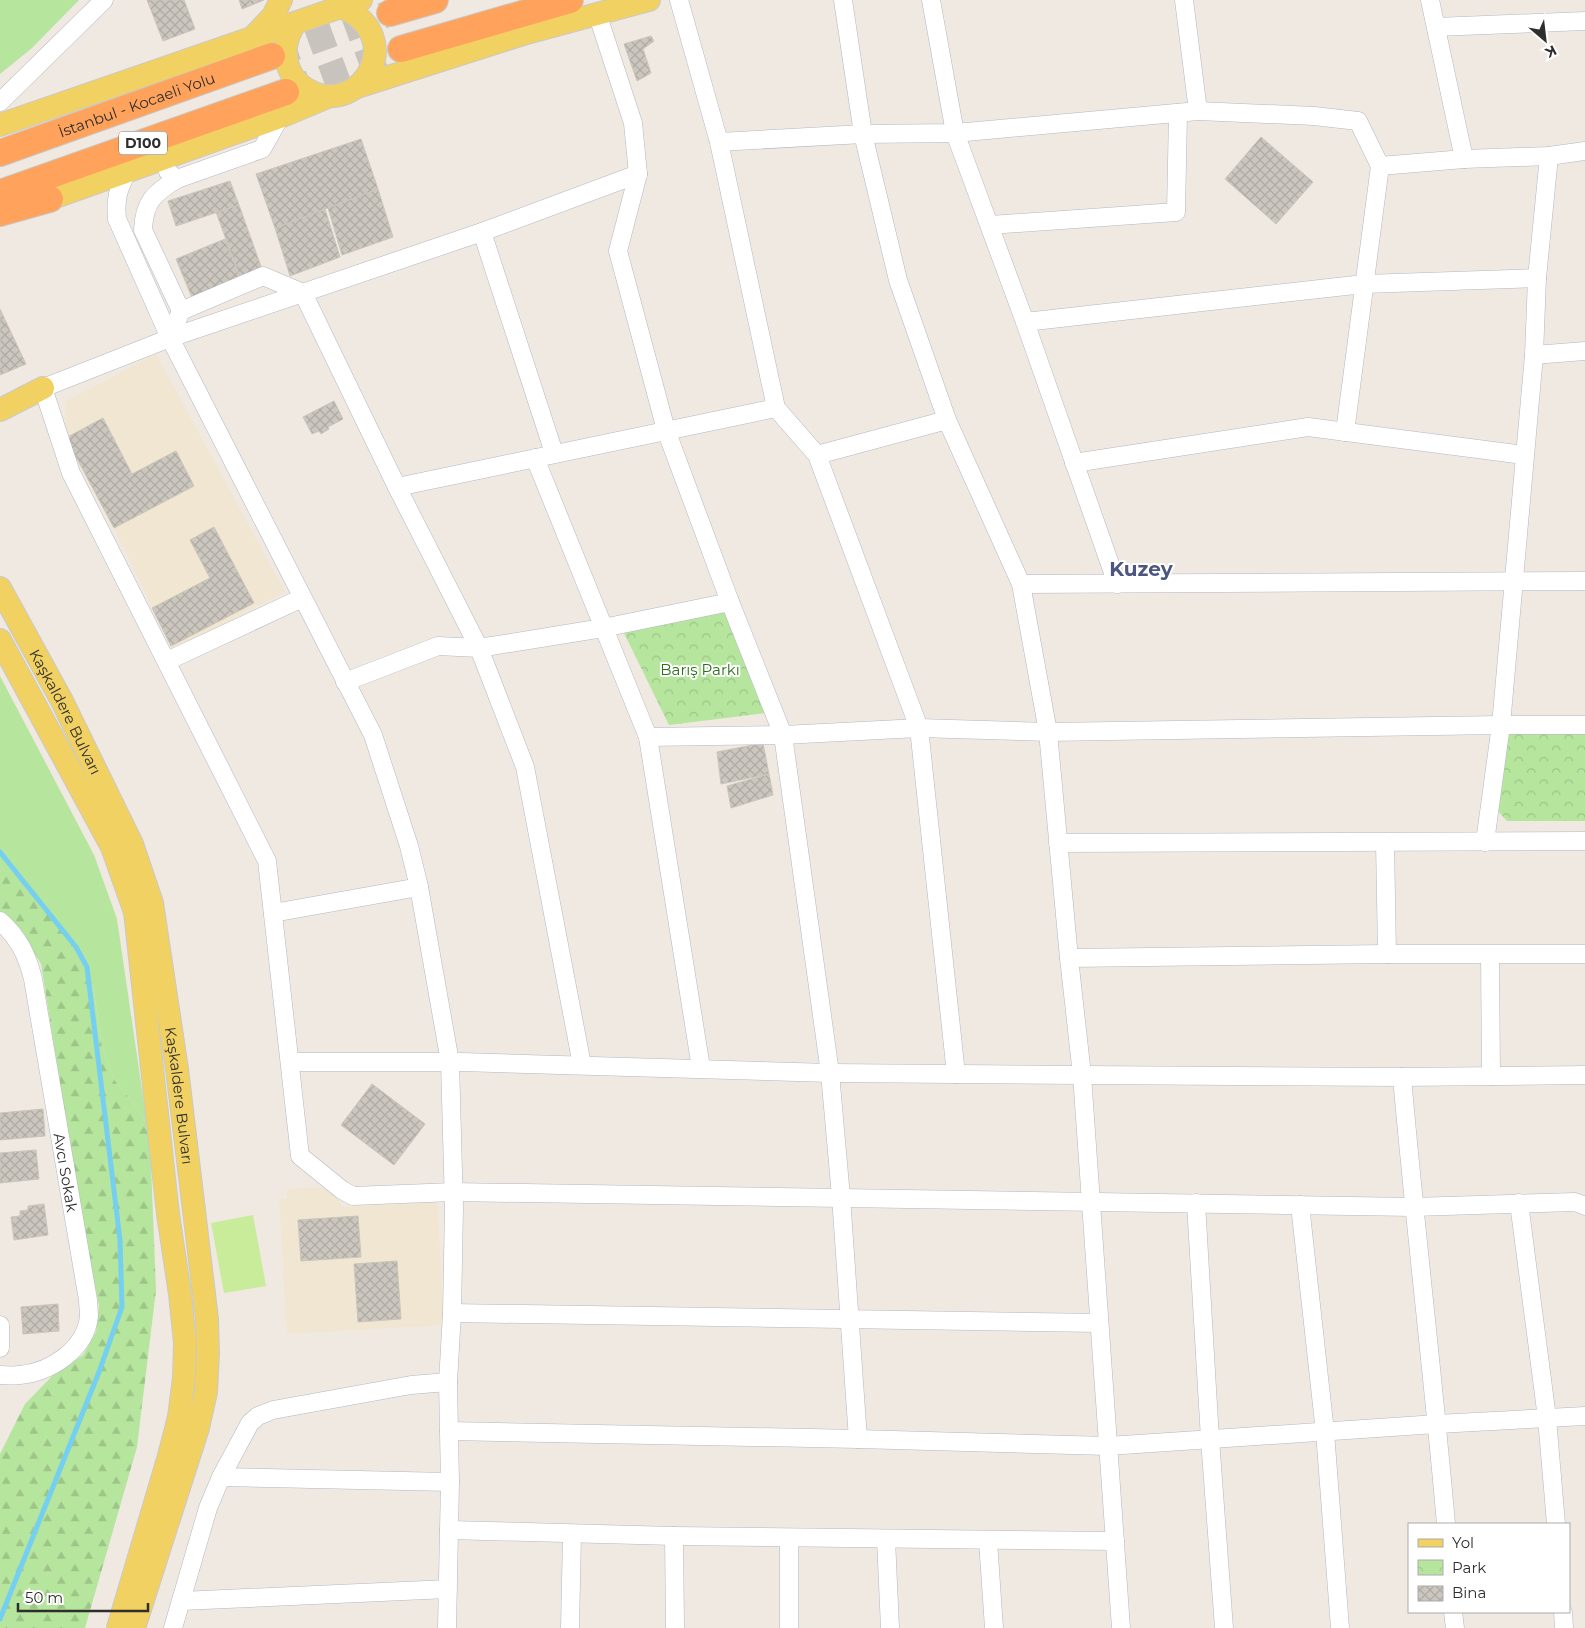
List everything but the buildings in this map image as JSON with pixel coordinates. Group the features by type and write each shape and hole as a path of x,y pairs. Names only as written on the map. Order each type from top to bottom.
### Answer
{"highway":[{"path":"390,13 435,0"},
{"path":"401,49 570,0"},
{"name":"İstanbul - Kocaeli Yolu","path":"0,153 272,56"},
{"name":"D100","path":"0,193 286,92"},
{"path":"0,215 50,199"}],"main road":[{"path":"254,36 273,16 281,0"},
{"path":"50,199 280,117 357,87 524,34 649,0"},
{"path":"0,125 254,36 297,14 341,4 365,23 374,42 373,64 367,76 357,87"},
{"path":"297,14 288,35 285,49 286,64 292,77 303,87 316,94 330,96"},
{"path":"0,397 43,388"},
{"path":"0,410 43,388"},
{"name":"Kaşkaldere Bulvarı","path":"0,588 62,701 132,844 152,903 177,1069 207,1319 206,1392 198,1428 134,1628"},
{"name":"Kaşkaldere Bulvarı","path":"0,640 112,847 135,912 168,1214 185,1343 184,1378 179,1417 118,1628"}],"street":[{"path":"0,102 104,0"},
{"path":"679,0 719,142 776,408 817,454 919,728 956,1074"},
{"path":"843,0 863,134 898,280 946,420 1020,584 1048,732 1082,1075 1121,1628"},
{"path":"931,0 954,133 1025,322 1117,584"},
{"path":"1184,0 1198,111"},
{"path":"1430,0 1464,159"},
{"path":"597,13 633,123 638,174 618,251 666,430 730,602 783,735 830,1073 841,1196 858,1438"},
{"path":"1436,27 1585,21"},
{"path":"719,142 863,134 954,133 1198,111 1314,116 1358,121 1380,166 1345,432"},
{"path":"990,226 1176,212 1178,113"},
{"path":"181,311 143,230 147,205 158,191 177,179 262,149 280,117"},
{"path":"1380,166 1464,159 1549,156 1585,151"},
{"path":"1484,842 1501,725 1534,354 1538,278 1549,156"},
{"path":"156,162 177,179"},
{"path":"127,172 118,190 117,219 170,338 372,735 409,846 419,887 450,1062 453,1192 452,1313 448,1382 450,1482 447,1628"},
{"path":"638,174 482,232 170,338 43,388 72,473 267,861 300,1156 334,1184 353,1196 453,1192 841,1196 1413,1207 1574,1202 1585,1206"},
{"path":"482,232 554,453"},
{"path":"170,338 181,311 263,276 303,293 397,487 479,648 525,767 582,1065"},
{"path":"1025,322 1364,284 1538,278"},
{"path":"1534,354 1585,351"},
{"path":"397,487 776,408"},
{"path":"817,454 946,420"},
{"path":"1074,463 1308,426 1524,455"},
{"path":"535,458 648,737 701,1068"},
{"path":"1020,584 1585,581"},
{"path":"167,661 302,598"},
{"path":"345,682 438,646 479,648 603,628 730,602"},
{"path":"648,737 783,735 919,728 1048,732 1585,725"},
{"path":"1058,843 1585,841"},
{"path":"1385,842 1386,954"},
{"path":"273,913 419,887"},
{"name":"Avcı Sokak","path":"0,922 16,937 24,950 33,979 88,1300 89,1316 80,1341 53,1365 37,1372 18,1376 0,1374"},
{"path":"1069,958 1386,954 1585,954"},
{"path":"1490,955 1490,1076"},
{"path":"290,1062 450,1062 830,1073 1402,1077 1585,1075"},
{"path":"1402,1077 1413,1207 1446,1523"},
{"path":"1196,1203 1210,1439 1224,1628"},
{"path":"1519,1203 1547,1418 1556,1523"},
{"path":"1300,1205 1325,1432 1340,1628"},
{"path":"452,1313 1099,1322"},
{"path":"0,1325 0,1348"},
{"path":"173,1628 208,1508 221,1477 250,1422 258,1416 273,1410 411,1385 448,1382"},
{"path":"449,1431 858,1438 1108,1446 1585,1416"},
{"path":"221,1477 450,1482"},
{"path":"449,1530 572,1535 1115,1541"},
{"path":"570,1628 572,1535"},
{"path":"674,1536 675,1628"},
{"path":"789,1538 790,1628"},
{"path":"886,1539 890,1628"},
{"path":"988,1541 994,1628"},
{"path":"181,1601 448,1588"},
{"path":"1453,1613 1455,1628"},
{"path":"1563,1613 1564,1628"}],"shaded area":[{"path":"156,354 285,592 173,650 114,528 65,434 66,401"},
{"path":"328,1187 338,1195 342,1207 437,1201 444,1325 287,1334 279,1199 287,1199 287,1189"}],"green space":[{"path":"0,0 79,0 32,48 0,74"},
{"name":"Barış Parkı","path":"733,609 774,712 669,725 622,629"},
{"path":"0,676 94,855 117,919 147,1124 133,1102 115,1081 102,1047 89,971 76,947 0,852"},
{"path":"1506,732 1585,733 1585,821 1507,821 1497,810"},
{"path":"0,852 76,947 89,971 102,1047 115,1081 133,1102 147,1124 151,1165 156,1290 137,1447 85,1628 0,1628 0,1454 25,1404 56,1372 83,1355 96,1332 99,1305 85,1240 41,964 25,937 0,911"},
{"path":"253,1215 266,1286 224,1293 211,1223"}],"waterway":[{"path":"0,852 76,947 87,967 120,1240 122,1307 99,1372 0,1619"}],"tunnel":[{"path":"272,56 390,13"},
{"path":"286,92 401,49"}],"district":[{"name":"Kuzey","path":"1141,569"}]}
